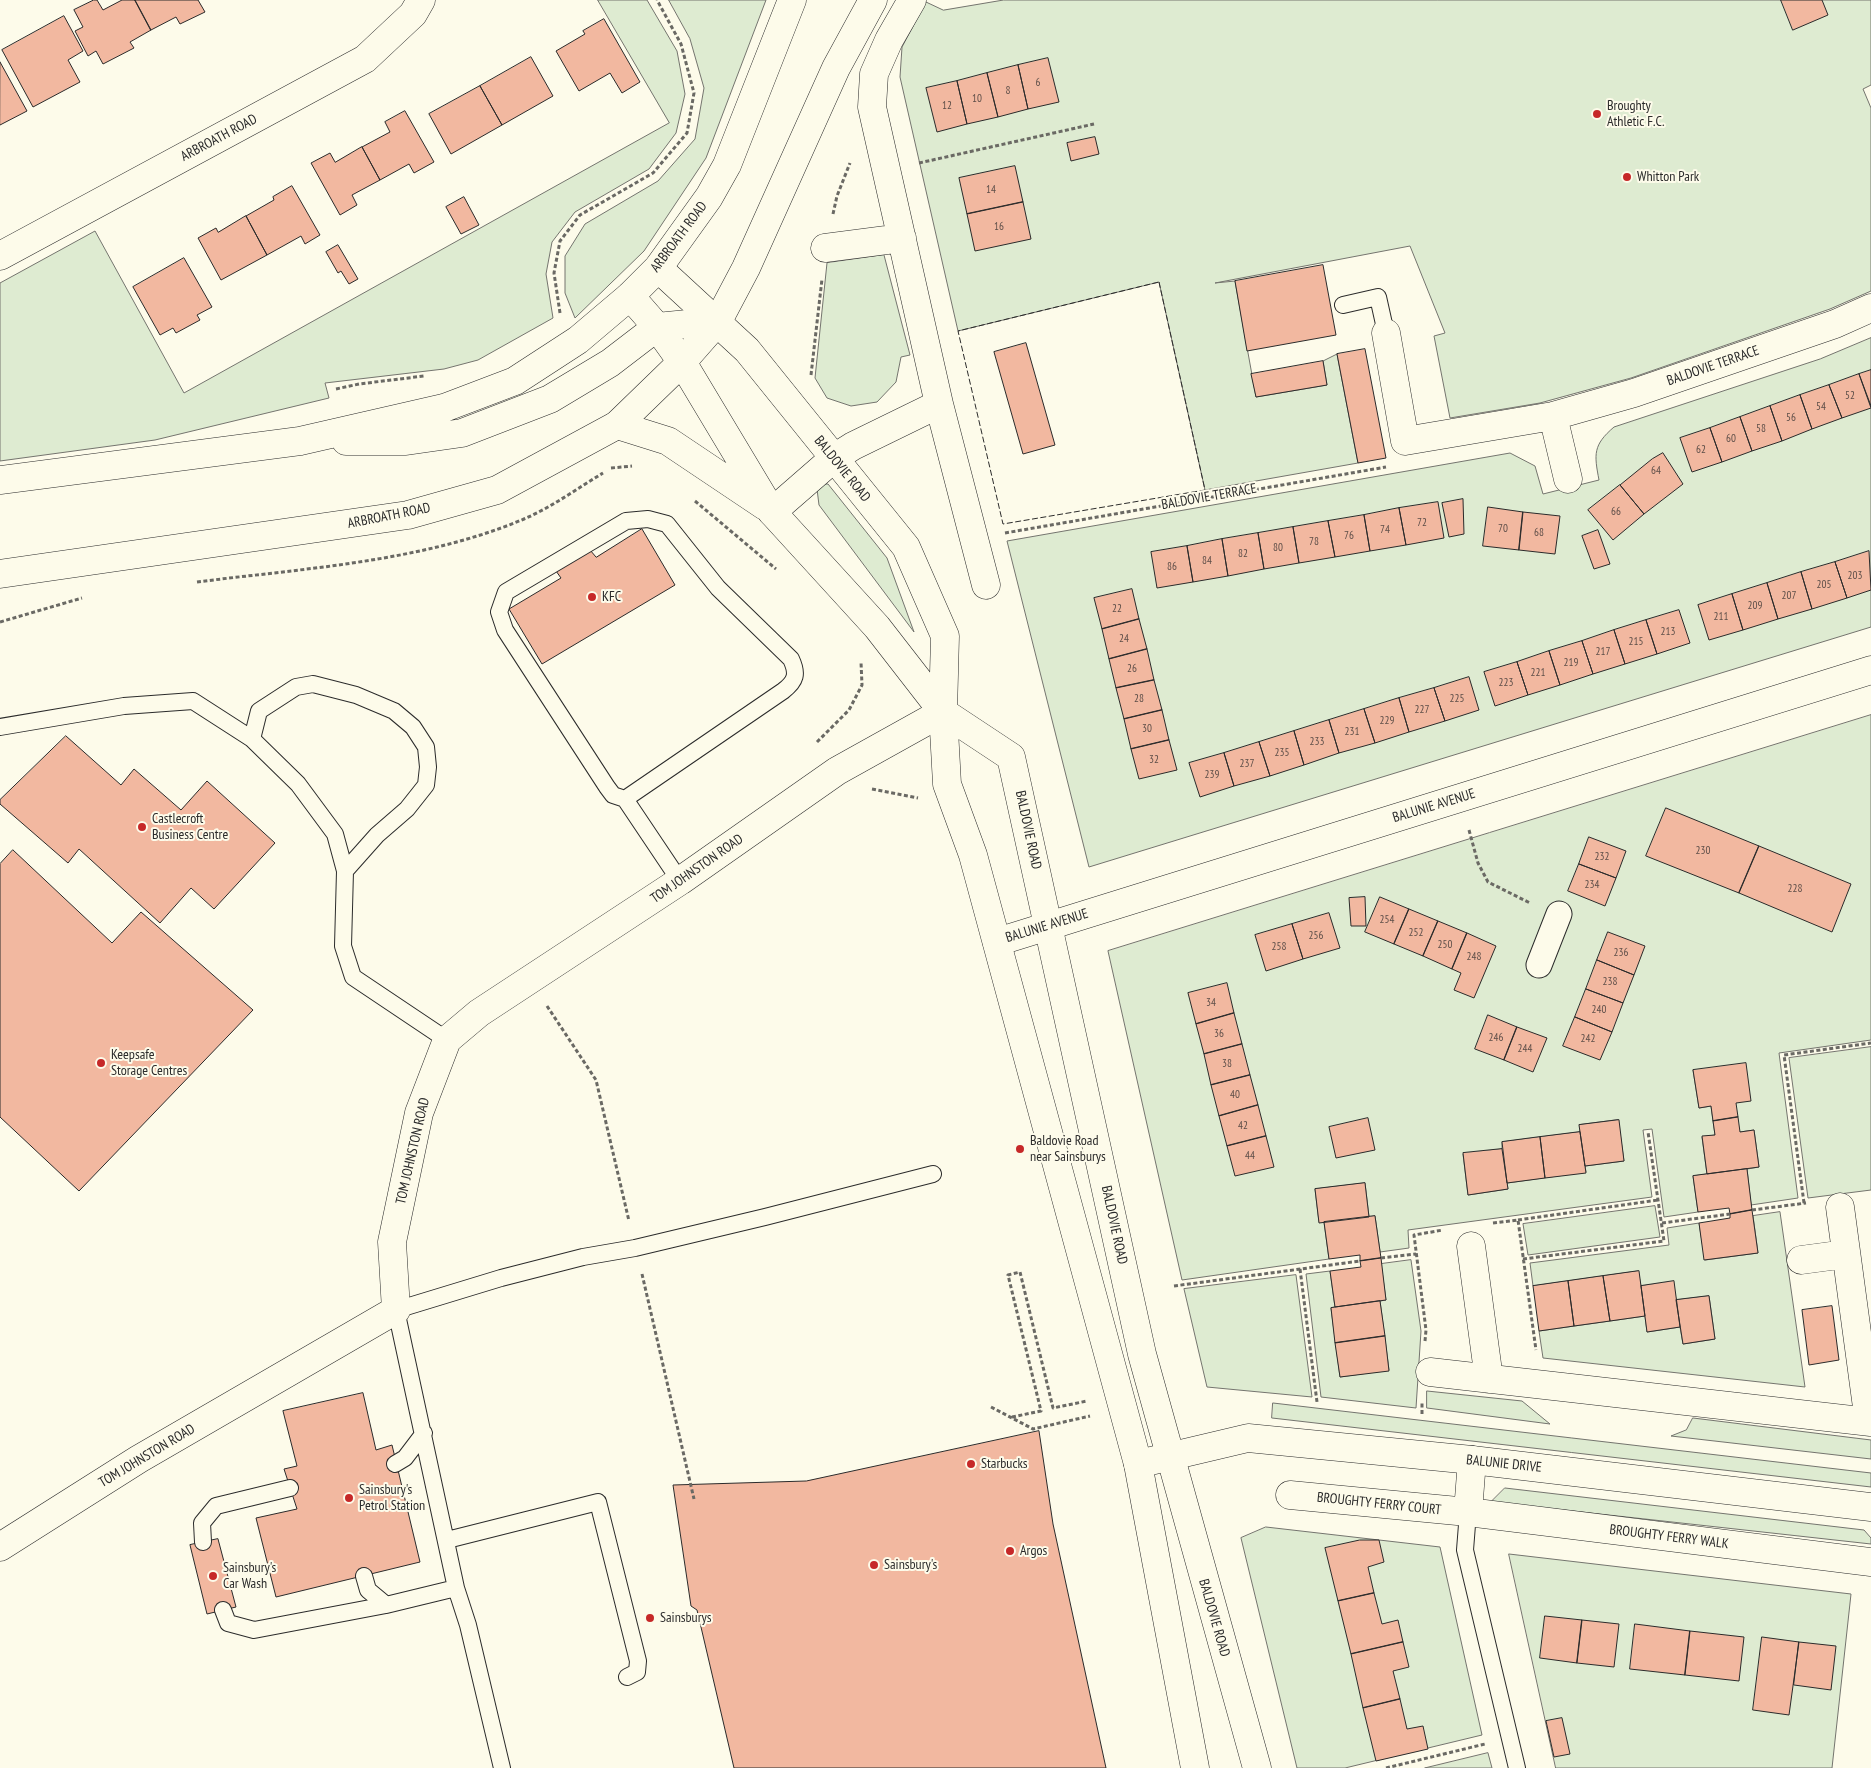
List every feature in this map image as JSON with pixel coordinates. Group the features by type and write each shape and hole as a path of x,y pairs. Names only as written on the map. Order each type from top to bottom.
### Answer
{"street":[{"name":"ARBROATH ROAD","path":"0,256 365,59 413,14 421,0"},
{"name":"ARBROATH ROAD","path":"0,480 300,441 444,408 515,380 578,340 630,296 658,268 709,197 727,165 792,0"},
{"name":"ARBROATH ROAD","path":"0,574 408,515 497,490 617,425 682,362 718,321 746,268 836,68 873,0"},
{"path":"912,0 889,40 874,74 872,107 939,404 986,585"},
{"path":"825,248 902,238"},
{"name":"BALDOVIE ROAD","path":"658,268 718,321 747,350 906,548 945,636 944,712 947,784 973,854 1138,1464 1195,1768"},
{"name":"BALDOVIE ROAD","path":"630,296 657,327 682,362 772,512 876,627 944,712 1011,757 1142,1354 1257,1768"},
{"name":"BALDOVIE TERRACE","path":"1405,441 1553,416 1634,393 1835,324 1871,308"},
{"path":"657,327 718,321"},
{"name":"ARBROATH ROAD","path":"300,441 406,441 462,433 550,399 610,363 657,327"},
{"path":"1386,333 1405,441"},
{"path":"772,512 834,458 853,446 939,404"},
{"path":"1553,416 1568,478"},
{"name":"BALDOVIE ROAD","path":"617,425 668,441 772,512"},
{"name":"BALUNIE AVENUE","path":"997,942 1871,670"},
{"name":"TOM JOHNSTON ROAD","path":"0,1547 139,1459 396,1310 392,1242 419,1114 447,1040 479,1012 680,881 837,771 944,712"},
{"path":"1539,966 1558,914"},
{"path":"1430,1372 1870,1422 1840,1207"},
{"path":"1471,1246 1489,1379"},
{"path":"1801,1260 1846,1254"},
{"name":"BALUNIE DRIVE","path":"1138,1464 1248,1438 1472,1460 1871,1506"},
{"path":"1468,1512 1472,1460"},
{"name":"BROUGHTY FERRY COURT","path":"1290,1495 1468,1512"},
{"name":"BROUGHTY FERRY WALK","path":"1468,1512 1871,1562"}],"lane":[{"path":"1343,305 1378,297 1386,333"},
{"path":"625,799 782,691 796,677 796,671 791,659 718,588 667,524 648,520 626,522 506,592 499,612 505,630 613,795 625,799 680,881"},
{"path":"252,739 259,711 296,687 313,684 356,695 394,711 413,727 426,747 428,767 426,785 408,809 377,835 345,871"},
{"path":"0,727 124,706 193,701 252,739 298,784 335,834 345,871 344,946 353,977 447,1040"},
{"path":"502,1768 468,1625 456,1588 396,1310 501,1278 765,1218 933,1174"},
{"path":"396,1464 405,1458 424,1433"},
{"path":"203,1542 202,1522 216,1506 290,1488"},
{"path":"447,1540 598,1502 638,1661 638,1672 627,1677"},
{"path":"1468,1512 1465,1550 1517,1768"},
{"path":"364,1576 368,1590 386,1605"},
{"path":"223,1610 228,1623 254,1630 386,1605 456,1588"}],"path":[{"path":"561,318 554,273 560,241 580,216 653,173 687,133 694,93 681,44 656,0"},
{"path":"886,170 1094,124"},
{"path":"336,389 359,384 426,376"},
{"name":"BALDOVIE TERRACE","path":"1000,534 1388,467 1405,441"},
{"path":"688,496 783,575"},
{"path":"837,771 812,747 849,710 862,685 861,661"},
{"path":"1460,798 1478,863 1488,882 1503,891 1558,914"},
{"path":"1804,1203 1784,1055 1871,1043"},
{"path":"1523,1259 1664,1241 1648,1132"},
{"path":"1518,1220 1658,1200"},
{"path":"1662,1223 1730,1214"},
{"path":"1381,1258 1416,1254"},
{"path":"1174,1286 1360,1261"},
{"path":"1300,1269 1317,1402"},
{"path":"1012,1417 1041,1411 1008,1275 1020,1272 1053,1408 1092,1400"},
{"path":"991,1407 1033,1429 1096,1415"},
{"path":"1386,1768 1510,1738"}],"green space":[{"path":"598,0 647,0 677,51 685,94 676,133 649,169 575,212 552,242 546,274 553,318 478,360 444,369 325,383 329,398 155,440 0,461 0,283 95,231 184,393 669,123"},
{"path":"669,0 766,0 706,158 644,251 575,318 565,293 565,256 585,224 658,181 695,139 704,88 690,39"},
{"path":"1004,0 1871,0 1871,85 1863,89 1871,108 1871,291 1830,309 1631,378 1540,403 1450,418 1434,336 1445,333 1410,246 1215,283 1235,281 1256,397 1327,385 1323,361 1337,354 1358,463 1205,490 1159,282 958,331 900,77 902,47 926,2 943,10"},
{"path":"884,255 910,355 901,357 896,382 877,402 851,406 827,398 815,378 827,263"},
{"path":"1871,338 1871,627 1089,867 1007,541 1510,453 1535,466 1543,494 1599,480 1596,463 1597,450 1602,439 1614,427 1820,359"},
{"path":"822,484 828,484 887,558 914,632 819,505 817,489"},
{"path":"1871,715 1871,1040 1779,1053 1798,1198 1751,1205 1747,1169 1759,1167 1754,1130 1740,1132 1693,1070 1699,1108 1711,1106 1715,1135 1702,1137 1707,1174 1693,1176 1698,1212 1664,1217 1652,1129 1643,1130 1652,1197 1408,1230 1409,1248 1380,1252 1375,1216 1369,1217 1365,1183 1315,1189 1319,1222 1324,1222 1329,1259 1182,1280 1108,951","holes":["1618,1120 1624,1161 1585,1166 1586,1172 1507,1183 1508,1189 1468,1195 1463,1154 1502,1149 1502,1142 1580,1132 1580,1125"]},
{"path":"1871,1047 1871,1190 1808,1198 1789,1058"},
{"path":"1655,1206 1660,1237 1528,1255 1523,1224"},
{"path":"1780,1212 1805,1387 1543,1358 1539,1331 1645,1316 1647,1332 1680,1327 1683,1344 1715,1339 1709,1296 1676,1300 1673,1282 1641,1286 1638,1271 1533,1286 1530,1263 1669,1245 1667,1228 1699,1223 1705,1260 1758,1253 1753,1216"},
{"path":"1411,1260 1421,1331 1416,1408 1321,1397 1306,1274 1330,1271 1335,1307 1331,1308 1340,1377 1389,1370 1380,1301 1386,1300 1381,1264"},
{"path":"1296,1275 1312,1397 1207,1387 1184,1289"},
{"path":"1427,1391 1522,1401 1550,1424 1427,1408"},
{"path":"1273,1403 1871,1473 1871,1487 1272,1418"},
{"path":"1693,1418 1871,1440 1871,1459 1671,1436 1686,1430"},
{"path":"1505,1488 1864,1530 1871,1538 1871,1544 1491,1502"},
{"path":"1266,1527 1440,1547 1482,1735 1345,1768 1297,1768 1241,1538"},
{"path":"1509,1554 1851,1594 1832,1768 1556,1768"},
{"path":"1488,1753 1492,1768 1425,1768"}],"building":[{"path":"97,0 103,10 122,0 135,0 151,30 130,42 134,48 103,64 96,51 88,56 75,31 83,27 74,10"},
{"path":"135,0 198,0 205,12 180,24 176,17 151,30"},
{"path":"1781,0 1822,0 1828,15 1793,30"},
{"path":"64,16 83,51 68,60 80,82 33,107 2,50"},
{"path":"604,19 640,82 622,93 610,73 579,91 556,51 585,34 583,31"},
{"path":"531,57 553,96 502,125 480,86"},
{"path":"1048,58 1059,102 1028,109 1018,65"},
{"path":"0,62 27,111 0,125"},
{"path":"1018,65 1028,109 998,117 987,73"},
{"path":"987,73 998,117 967,124 957,81"},
{"path":"957,81 967,124 937,132 926,88"},
{"path":"480,86 502,125 451,154 429,114"},
{"path":"405,111 434,162 414,173 409,164 380,180 362,147 390,132 385,122"},
{"path":"1095,137 1099,154 1071,161 1067,143"},
{"path":"362,147 380,180 352,195 357,205 340,215 311,163 330,153 335,162"},
{"path":"1015,166 1023,202 967,214 959,178"},
{"path":"292,186 320,235 305,244 301,236 267,255 246,216 274,200 273,197"},
{"path":"464,197 479,225 461,234 446,207"},
{"path":"1023,202 1031,239 975,251 967,214"},
{"path":"246,216 267,255 221,280 198,238 216,228 218,232"},
{"path":"338,245 358,279 349,284 341,271 338,273 326,252"},
{"path":"184,258 212,307 197,315 200,320 176,333 173,328 160,335 133,287"},
{"path":"1323,265 1336,335 1247,351 1235,281"},
{"path":"1026,343 1055,445 1023,454 994,352"},
{"path":"1365,349 1386,458 1358,463 1337,354"},
{"path":"1323,361 1327,385 1256,397 1251,374"},
{"path":"1871,370 1871,406 1859,374"},
{"path":"1859,374 1871,408 1842,418 1829,385"},
{"path":"1829,385 1842,418 1812,429 1800,395"},
{"path":"1800,395 1812,429 1782,441 1770,406"},
{"path":"1770,406 1782,441 1752,451 1740,417"},
{"path":"1740,417 1752,451 1722,462 1710,428"},
{"path":"1710,428 1722,462 1692,472 1680,438"},
{"path":"1663,453 1683,484 1644,514 1620,485 1652,459"},
{"path":"1620,485 1644,514 1613,540 1588,510"},
{"path":"1463,499 1464,534 1449,537 1442,503"},
{"path":"1438,502 1444,538 1406,545 1399,508"},
{"path":"1488,507 1523,512 1519,550 1483,546"},
{"path":"1399,508 1406,545 1370,551 1364,515"},
{"path":"1523,512 1560,516 1555,554 1519,550"},
{"path":"1364,515 1370,551 1335,557 1328,521"},
{"path":"1328,521 1335,557 1299,563 1293,527"},
{"path":"1293,527 1299,563 1264,569 1258,533"},
{"name":"KFC","path":"642,529 675,585 542,664 509,609 561,578 556,571 590,550 596,557"},
{"path":"1598,530 1610,564 1594,569 1582,536"},
{"path":"1258,533 1264,569 1228,576 1222,539"},
{"path":"1222,539 1228,576 1193,582 1187,546"},
{"path":"1187,546 1193,582 1157,588 1151,552"},
{"path":"1869,551 1871,590 1847,598 1835,562"},
{"path":"1835,562 1847,598 1812,609 1801,572"},
{"path":"1801,572 1812,609 1778,619 1767,583"},
{"path":"1767,583 1778,619 1743,630 1732,594"},
{"path":"1132,589 1139,619 1102,629 1094,598"},
{"path":"1732,594 1743,630 1709,640 1698,605"},
{"path":"1679,610 1690,643 1657,654 1646,620"},
{"path":"1139,619 1147,649 1109,659 1102,629"},
{"path":"1646,620 1657,654 1625,664 1614,630"},
{"path":"1614,630 1625,664 1593,674 1582,641"},
{"path":"1582,641 1593,674 1560,685 1549,651"},
{"path":"1147,649 1154,680 1116,688 1109,659"},
{"path":"1549,651 1560,685 1528,695 1517,662"},
{"path":"1517,662 1528,695 1495,706 1484,672"},
{"path":"1469,677 1479,710 1445,721 1434,688"},
{"path":"1154,680 1162,710 1124,719 1116,688"},
{"path":"1434,688 1445,721 1409,732 1399,698"},
{"path":"1399,698 1409,732 1375,743 1364,709"},
{"path":"1364,709 1375,743 1339,753 1329,720"},
{"path":"1162,710 1169,740 1131,749 1124,719"},
{"path":"1329,720 1339,753 1304,765 1294,731"},
{"path":"1294,731 1304,765 1270,776 1259,742"},
{"name":"Castlecroft Business Centre","path":"66,736 121,785 134,769 181,810 207,781 275,843 214,909 191,888 160,923 79,849 68,863 0,804 0,800"},
{"path":"1169,740 1177,770 1139,779 1131,749"},
{"path":"1259,742 1270,776 1234,786 1224,753"},
{"path":"1224,753 1234,786 1200,797 1189,763"},
{"path":"1666,808 1759,846 1739,893 1646,856"},
{"path":"1589,837 1626,851 1616,878 1579,864"},
{"path":"1759,846 1851,884 1832,932 1739,893"},
{"name":"Keepsafe Storage Centres","path":"13,850 112,943 141,912 253,1010 79,1191 0,1117 0,864"},
{"path":"1579,864 1616,878 1605,906 1568,891"},
{"path":"1365,897 1366,926 1351,926 1349,898"},
{"path":"1380,897 1409,909 1394,944 1365,932"},
{"path":"1409,909 1438,921 1423,956 1394,944"},
{"path":"1329,913 1340,948 1303,959 1292,924"},
{"path":"1438,921 1467,933 1452,969 1423,956"},
{"path":"1292,924 1303,959 1266,971 1255,935"},
{"path":"1608,932 1645,946 1634,975 1597,960"},
{"path":"1467,933 1496,946 1474,998 1454,990 1461,973 1452,969"},
{"path":"1597,960 1634,975 1623,1003 1586,989"},
{"path":"1227,983 1234,1013 1196,1024 1188,993"},
{"path":"1586,989 1623,1003 1612,1032 1575,1017"},
{"path":"1234,1013 1242,1044 1204,1054 1196,1024"},
{"path":"1488,1015 1517,1027 1504,1060 1475,1049"},
{"path":"1575,1017 1612,1032 1600,1060 1563,1046"},
{"path":"1517,1027 1547,1038 1533,1072 1504,1060"},
{"path":"1242,1044 1250,1075 1211,1085 1204,1054"},
{"path":"1746,1063 1751,1101 1736,1103 1738,1117 1713,1121 1711,1106 1699,1108 1693,1070"},
{"path":"1250,1075 1258,1105 1219,1116 1211,1085"},
{"path":"1258,1105 1266,1136 1227,1146 1219,1116"},
{"path":"1738,1117 1740,1132 1754,1130 1759,1167 1707,1174 1702,1136 1715,1135 1713,1121"},
{"path":"1368,1118 1375,1150 1336,1158 1329,1127"},
{"path":"1619,1120 1624,1161 1585,1166 1579,1125"},
{"path":"1580,1132 1586,1173 1545,1178 1540,1137"},
{"path":"1266,1136 1274,1167 1235,1176 1227,1146"},
{"path":"1540,1137 1545,1178 1507,1183 1502,1142"},
{"path":"1502,1149 1508,1189 1468,1195 1463,1153"},
{"path":"1747,1169 1752,1210 1730,1214 1729,1208 1698,1212 1693,1176"},
{"path":"1365,1183 1369,1217 1319,1223 1315,1189"},
{"path":"1752,1210 1758,1253 1704,1260 1699,1223 1730,1218 1730,1214"},
{"path":"1375,1216 1381,1258 1360,1261 1360,1255 1329,1259 1324,1222"},
{"path":"1381,1258 1386,1300 1335,1307 1330,1271 1361,1267 1360,1261"},
{"path":"1639,1271 1645,1316 1610,1321 1603,1276"},
{"path":"1603,1276 1610,1321 1574,1326 1568,1281"},
{"path":"1568,1281 1574,1326 1539,1331 1533,1286"},
{"path":"1674,1281 1680,1327 1647,1332 1641,1286"},
{"path":"1709,1296 1715,1339 1683,1344 1676,1300"},
{"path":"1380,1301 1385,1336 1335,1343 1331,1308"},
{"path":"1832,1306 1839,1360 1809,1365 1802,1310"},
{"path":"1385,1336 1389,1371 1340,1377 1335,1343"},
{"name":"Sainsbury's Petrol Station","path":"363,1393 376,1450 392,1445 420,1562 276,1597 256,1518 297,1509 284,1469 297,1466 283,1411"},
{"name":"Sainsbury's","path":"1039,1431 1053,1524 1106,1768 734,1768 697,1610 691,1606 673,1485 806,1481"},
{"name":"Sainsbury's Car Wash","path":"218,1539 236,1607 207,1614 190,1545"},
{"path":"1360,1540 1379,1540 1384,1562 1368,1567 1374,1593 1338,1601 1325,1548"},
{"path":"1374,1593 1382,1624 1398,1620 1403,1642 1351,1654 1338,1601"},
{"path":"1545,1616 1582,1620 1577,1663 1540,1658"},
{"path":"1582,1620 1619,1624 1614,1667 1577,1663"},
{"path":"1635,1624 1690,1631 1685,1675 1630,1669"},
{"path":"1690,1631 1744,1637 1739,1681 1685,1675"},
{"path":"1762,1637 1799,1642 1789,1715 1753,1710"},
{"path":"1403,1642 1409,1667 1393,1671 1400,1699 1363,1708 1351,1654"},
{"path":"1799,1642 1836,1646 1831,1690 1794,1685"},
{"path":"1400,1699 1407,1729 1423,1726 1428,1749 1376,1761 1363,1708"},
{"path":"1562,1718 1570,1754 1554,1757 1546,1721"}],"fence":[{"path":"1159,282 1205,490 1003,524 958,331 1159,282"}],"place":[{"name":"Broughty Athletic F.C.","path":"1597,114"},
{"name":"Whitton Park","path":"1627,177"},
{"name":"KFC","path":"592,597"},
{"name":"Castlecroft Business Centre","path":"142,827"},
{"name":"Keepsafe Storage Centres","path":"101,1063"},
{"name":"Baldovie Road near Sainsburys","path":"1020,1149"},
{"name":"Starbucks","path":"971,1464"},
{"name":"Sainsbury's Petrol Station","path":"349,1498"},
{"name":"Argos","path":"1010,1551"},
{"name":"Sainsbury's","path":"874,1565"},
{"name":"Sainsbury's Car Wash","path":"213,1576"},
{"name":"Sainsburys","path":"650,1618"}]}
